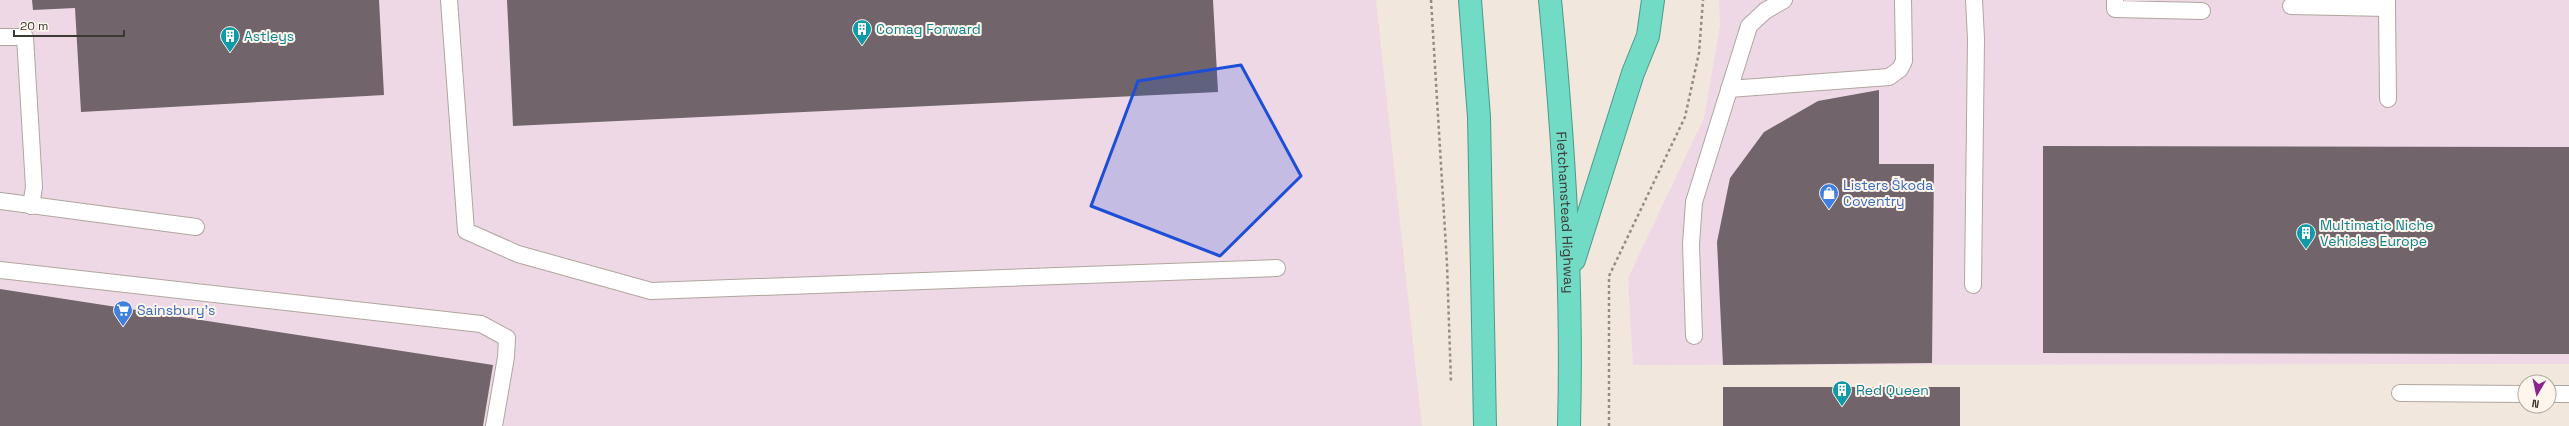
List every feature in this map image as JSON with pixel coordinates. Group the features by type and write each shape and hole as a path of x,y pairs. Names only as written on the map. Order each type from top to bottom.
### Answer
{"highway":[{"path":"1470,0 1479,118 1485,426"},
{"name":"Fletchamstead Highway","path":"1550,0 1557,76 1570,273 1569,426"},
{"path":"1570,273 1633,73 1648,36 1653,0"}],"lane":[{"path":"449,0 466,232 518,254 651,291 1277,268"},
{"path":"1694,336 1691,244 1694,202 1749,26 1765,11 1784,0"},
{"path":"1729,89 1889,77 1896,74 1904,61 1902,0"},
{"path":"1973,285 1976,39 1974,0"},
{"path":"2115,0 2115,9 2202,11"},
{"path":"2291,6 2387,4 2388,99"},
{"path":"0,37 25,37 34,187 32,206"},
{"path":"0,201 196,227"},
{"path":"0,270 481,324 506,338 506,357 494,426"},
{"path":"2400,393 2517,394"},
{"path":"2557,394 2569,394"}],"path":[{"path":"1431,0 1447,264 1451,388"},
{"path":"1608,426 1609,276 1686,117 1699,53 1703,0"}],"highlighted area":[{"path":"1241,65 1301,176 1220,256 1091,206 1138,81"}],"shaded area":[{"path":"0,0 1376,0 1422,426 0,426"},
{"path":"1719,0 2569,0 2569,364 1633,365 1628,278 1704,118 1720,26"}],"building":[{"name":"Astleys","path":"32,0 379,0 384,95 81,112 75,8 33,10"},
{"name":"Comag Forward","path":"507,0 1213,0 1218,92 513,126"},
{"name":"Listers Škoda Coventry","path":"1879,90 1879,164 1934,164 1932,363 1723,365 1717,242 1730,178 1764,132 1818,101"},
{"name":"Multimatic Niche Vehicles Europe","path":"2043,146 2569,147 2569,354 2043,353"},
{"name":"Sainsbury's","path":"0,289 493,365 483,426 0,426"},
{"name":"Red Queen","path":"1723,387 1960,387 1960,426 1723,426"}],"place":[{"name":"Comag Forward","path":"862,46"},
{"name":"Astleys","path":"230,53"},
{"name":"Listers Škoda Coventry","path":"1829,210"},
{"name":"Multimatic Niche Vehicles Europe","path":"2306,250"},
{"name":"Sainsbury's","path":"123,327"},
{"name":"Red Queen","path":"1842,407"}]}
